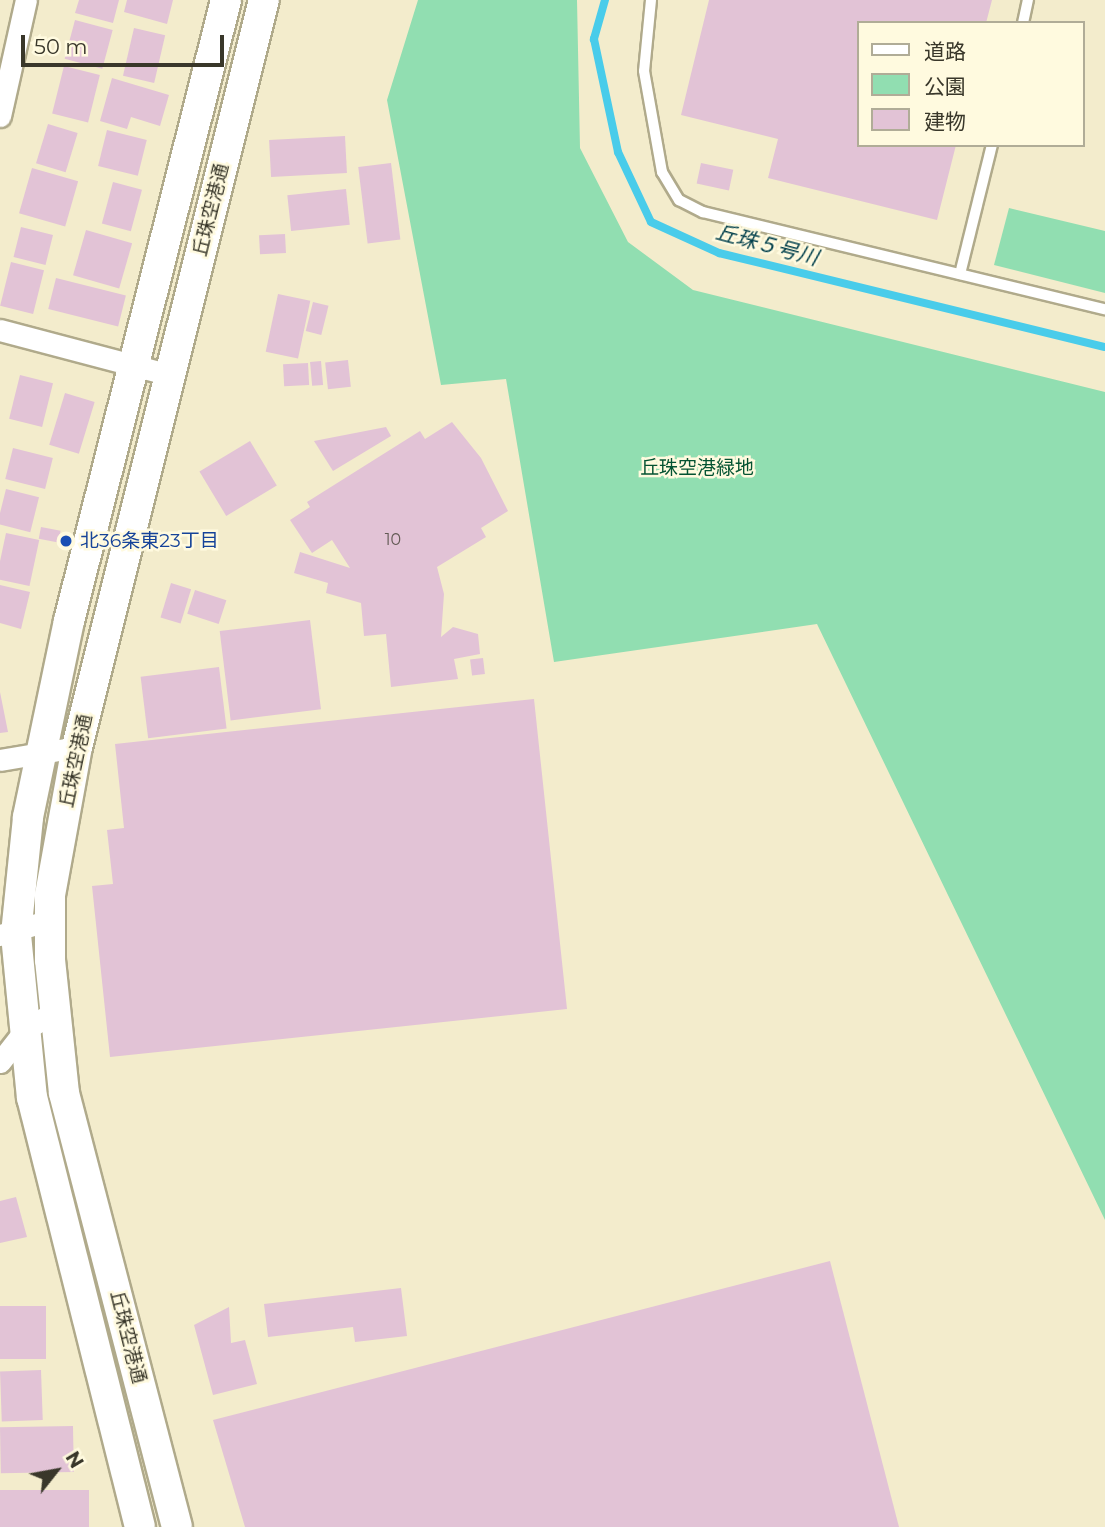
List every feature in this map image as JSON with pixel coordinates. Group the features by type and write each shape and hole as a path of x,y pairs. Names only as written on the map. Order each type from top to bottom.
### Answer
{"main road":[{"name":"丘珠空港通","path":"140,1527 32,1098 8,934 41,755 133,366 226,0"},
{"name":"丘珠空港通","path":"177,1527 64,1093 55,1011 50,920 77,747 264,0"}],"street":[{"path":"0,116 26,0"},
{"path":"0,330 170,375"},
{"path":"0,760 77,747"},
{"path":"8,934 50,920"},
{"path":"0,1062 24,1031 55,1011"}],"lane":[{"path":"651,0 644,71 662,172 679,200 703,212 1105,309"},
{"path":"1023,21 1028,0"},
{"path":"960,274 992,147"}],"green space":[{"name":"丘珠空港緑地","path":"418,0 577,0 580,148 628,242 693,290 1105,392 1105,1220 817,624 554,662 506,379 441,385 387,100"},
{"path":"1009,208 1105,231 1105,293 994,265"}],"building":[{"path":"79,0 119,0 113,23 75,13"},
{"path":"127,0 173,0 167,24 124,12"},
{"path":"709,0 992,0 987,21 856,21 856,147 955,147 937,220 768,178 778,139 681,115"},
{"path":"75,20 113,30 102,69 65,59"},
{"path":"134,28 165,35 154,83 123,76"},
{"path":"64,66 100,75 88,122 52,114"},
{"path":"112,78 169,95 160,126 131,117 127,129 100,121"},
{"path":"48,124 78,133 66,172 36,163"},
{"path":"107,130 147,140 138,176 98,166"},
{"path":"345,136 347,173 271,177 269,140"},
{"path":"391,163 400,239 368,243 358,167"},
{"path":"701,163 733,170 729,190 697,184"},
{"path":"32,168 78,181 65,226 19,213"},
{"path":"113,182 142,190 131,231 102,224"},
{"path":"346,189 350,225 291,231 287,195"},
{"path":"21,227 53,235 46,265 14,257"},
{"path":"86,230 132,243 119,288 73,275"},
{"path":"285,234 286,253 260,254 259,235"},
{"path":"11,262 44,270 33,314 0,306"},
{"path":"56,278 126,295 118,326 48,309"},
{"path":"278,294 310,301 298,359 266,352"},
{"path":"313,302 329,306 321,335 306,331"},
{"path":"348,360 351,387 328,389 325,362"},
{"path":"321,361 323,385 312,386 310,362"},
{"path":"308,363 309,385 284,386 283,364"},
{"path":"20,375 53,383 42,427 9,419"},
{"path":"65,393 95,402 79,454 49,445"},
{"path":"452,422 481,458 508,511 481,528 486,537 437,567 444,594 441,637 453,627 478,634 480,654 454,659 458,679 391,687 386,634 364,636 361,603 326,593 328,583 294,573 300,552 350,568 332,540 312,553 290,520 310,507 307,502 420,431 425,439"},
{"path":"386,427 391,436 333,471 314,441"},
{"path":"250,441 277,486 226,516 199,471"},
{"path":"13,448 53,458 45,489 5,479"},
{"path":"6,489 39,497 30,532 0,525"},
{"path":"41,527 61,531 58,543 39,539"},
{"path":"6,533 39,540 29,586 0,580 0,561"},
{"path":"171,583 191,589 181,624 160,617"},
{"path":"0,585 30,592 21,629 0,623"},
{"path":"195,590 226,600 219,624 187,614"},
{"path":"310,620 321,709 231,720 220,631"},
{"path":"483,658 485,674 472,675 470,660"},
{"path":"219,667 227,729 148,738 141,677"},
{"path":"0,692 8,732 0,733"},
{"path":"534,699 567,1009 110,1057 92,886 113,884 107,830 124,828 115,744"},
{"path":"16,1197 27,1237 0,1243 0,1201"},
{"path":"830,1261 899,1527 245,1527 213,1420"},
{"path":"401,1288 407,1336 355,1342 353,1327 268,1337 264,1304"},
{"path":"0,1306 46,1306 46,1359 0,1359"},
{"path":"229,1307 231,1343 245,1340 257,1384 213,1395 194,1325"},
{"path":"41,1370 43,1420 2,1421 0,1371"},
{"path":"73,1426 74,1472 1,1473 0,1427"},
{"path":"0,1490 89,1490 89,1527 0,1527"}],"waterway":[{"name":"丘珠５号川","path":"605,0 594,39 618,152 651,222 719,253 1105,347"}],"place":[{"name":"北36条東23丁目","path":"66,541"}]}
